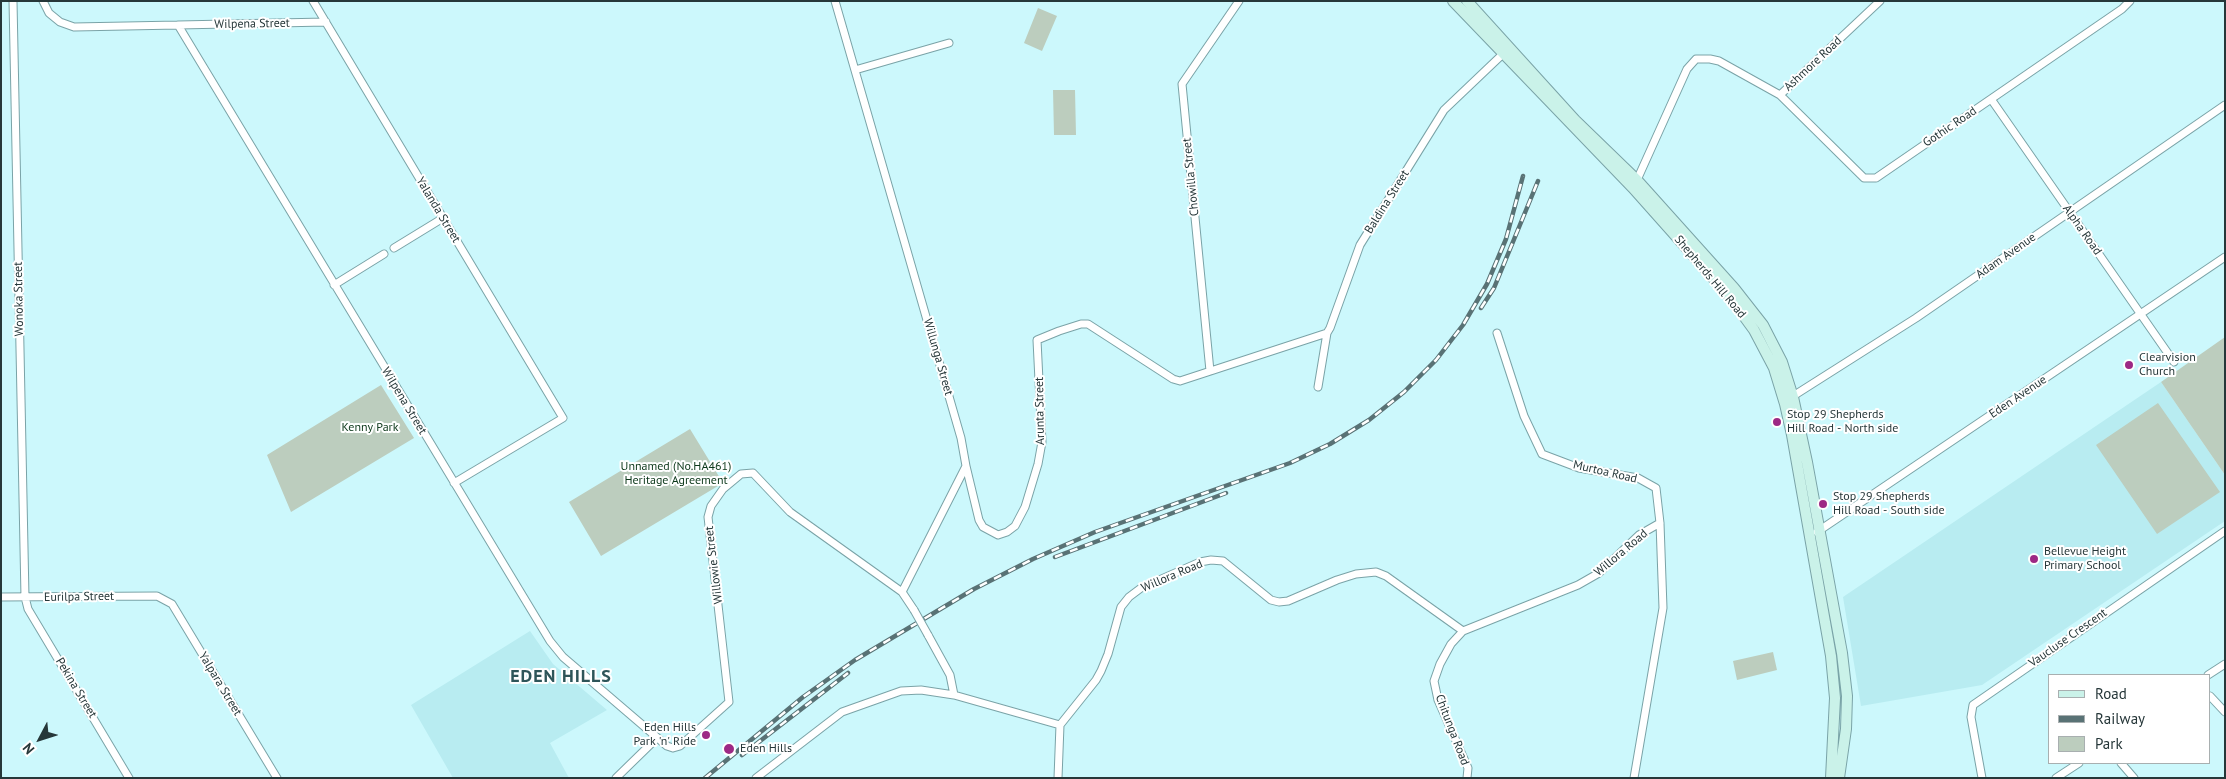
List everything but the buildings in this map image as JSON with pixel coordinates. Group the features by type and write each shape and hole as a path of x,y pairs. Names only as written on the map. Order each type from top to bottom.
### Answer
{"main road":[{"name":"Shepherds Hill Road","path":"1452,1 1506,50 1637,180 1734,288 1762,324 1782,362 1788,398"},
{"name":"Shepherds Hill Road","path":"1467,1 1506,50 1730,297 1754,330 1774,368 1788,398 1808,462 1814,532 1835,698 1831,778"},
{"name":"Shepherds Hill Road","path":"1814,532 1842,653 1848,696 1846,729 1839,778"}],"street":[{"name":"Wonoka Street","path":"13,1 25,597"},
{"name":"Wilpena Street","path":"43,1 49,12 60,22 74,27 326,22"},
{"name":"Yalanda Street","path":"313,1 563,418 454,483"},
{"name":"Willunga Street","path":"835,1 961,438 966,466"},
{"name":"Chowilla Street","path":"1210,371 1182,84 1239,1"},
{"name":"Ashmore Road","path":"1637,180 1687,69 1696,59 1718,61 1780,94 1880,1"},
{"name":"Gothic Road","path":"1780,94 1864,178 1876,178 2122,9 2130,1"},
{"name":"Wilpena Street","path":"178,25 334,286 558,652 667,746"},
{"path":"855,70 949,43"},
{"name":"Baldina Street","path":"1318,387 1327,333 1360,245 1444,110 1506,50"},
{"name":"Alpha Road","path":"1991,99 2174,362"},
{"name":"Adam Avenue","path":"1788,398 1916,318 2225,105"},
{"path":"394,248 443,218"},
{"path":"334,286 384,254"},
{"name":"Eden Avenue","path":"1814,532 2225,257"},
{"name":"Arunta Street","path":"966,466 979,520 983,528 998,535 1007,532 1015,526 1025,507 1038,464 1042,442 1037,340 1059,331 1081,324 1088,324 1173,379 1180,381 1210,371"},
{"name":"Murtoa Road","path":"1496,332 1524,416 1542,454 1579,468 1638,478 1656,488 1660,523 1662,608 1634,778"},
{"path":"1210,371 1327,333"},
{"path":"954,696 950,675 902,592 966,466"},
{"name":"Willowie Street","path":"667,746 673,748 680,746 729,702 708,517 711,506 723,488 741,474 753,473 790,512 902,592"},
{"name":"Willora Road","path":"1060,725 1101,671 1108,654 1121,607 1128,597 1140,588 1200,562 1211,560 1223,561 1271,600 1279,602 1288,601 1336,580 1356,574 1376,572 1386,576 1463,631 1578,585 1599,574 1639,535 1660,523"},
{"name":"Vaucluse Crescent","path":"1982,778 1971,717 1974,705 2225,531"},
{"name":"Eurilpa Street","path":"1,597 157,596"},
{"name":"Yalpara Street","path":"157,596 172,604 277,778"},
{"name":"Pekina Street","path":"25,597 28,609 129,778"},
{"name":"Chitunga Road","path":"1463,631 1451,644 1434,680 1438,700 1468,768 1467,778"},
{"path":"2210,674 2225,664"},
{"path":"756,778 842,712 872,700 910,690 954,696 1060,725 1058,778"},
{"path":"2211,697 2225,712"},
{"path":"616,778 657,738"},
{"path":"2056,778 2077,764"},
{"path":"2122,764 2134,778"}],"shaded area":[{"name":"Bellevue Height Primary School","path":"2161,382 2225,475 2225,521 1982,685 1861,706 1843,597"},
{"path":"530,631 553,664 607,710 550,743 569,778 453,778 411,705"}],"green space":[{"path":"1038,8 1057,16 1042,51 1024,43"},
{"path":"1053,90 1075,90 1076,135 1054,135"},
{"path":"2225,337 2225,475 2161,382"},
{"name":"Kenny Park","path":"381,385 414,438 291,512 267,455"},
{"path":"2158,403 2220,492 2157,534 2096,445"},
{"name":"Unnamed (No.HA461) Heritage Agreement","path":"690,429 723,483 601,556 569,502"},
{"path":"1773,652 1777,670 1737,680 1733,661"}],"railway":[{"path":"705,778 803,697 855,660 974,589 1033,559 1095,532 1290,463 1330,444 1369,420 1404,392 1436,360 1463,325 1487,284 1506,239 1523,176"},
{"path":"1481,308 1494,288 1538,181"},
{"path":"1055,557 1226,493"},
{"path":"742,755 848,673"}],"place":[{"name":"Clearvision Church","path":"2129,365"},
{"name":"Stop 29 Shepherds Hill Road - North side","path":"1777,422"},
{"name":"Stop 29 Shepherds Hill Road - South side","path":"1823,504"},
{"name":"Bellevue Height Primary School","path":"2034,559"},
{"name":"Eden Hills Park 'n' Ride","path":"706,735"},
{"name":"Eden Hills","path":"729,749"}],"district":[{"name":"EDEN HILLS","path":"561,677"}]}
